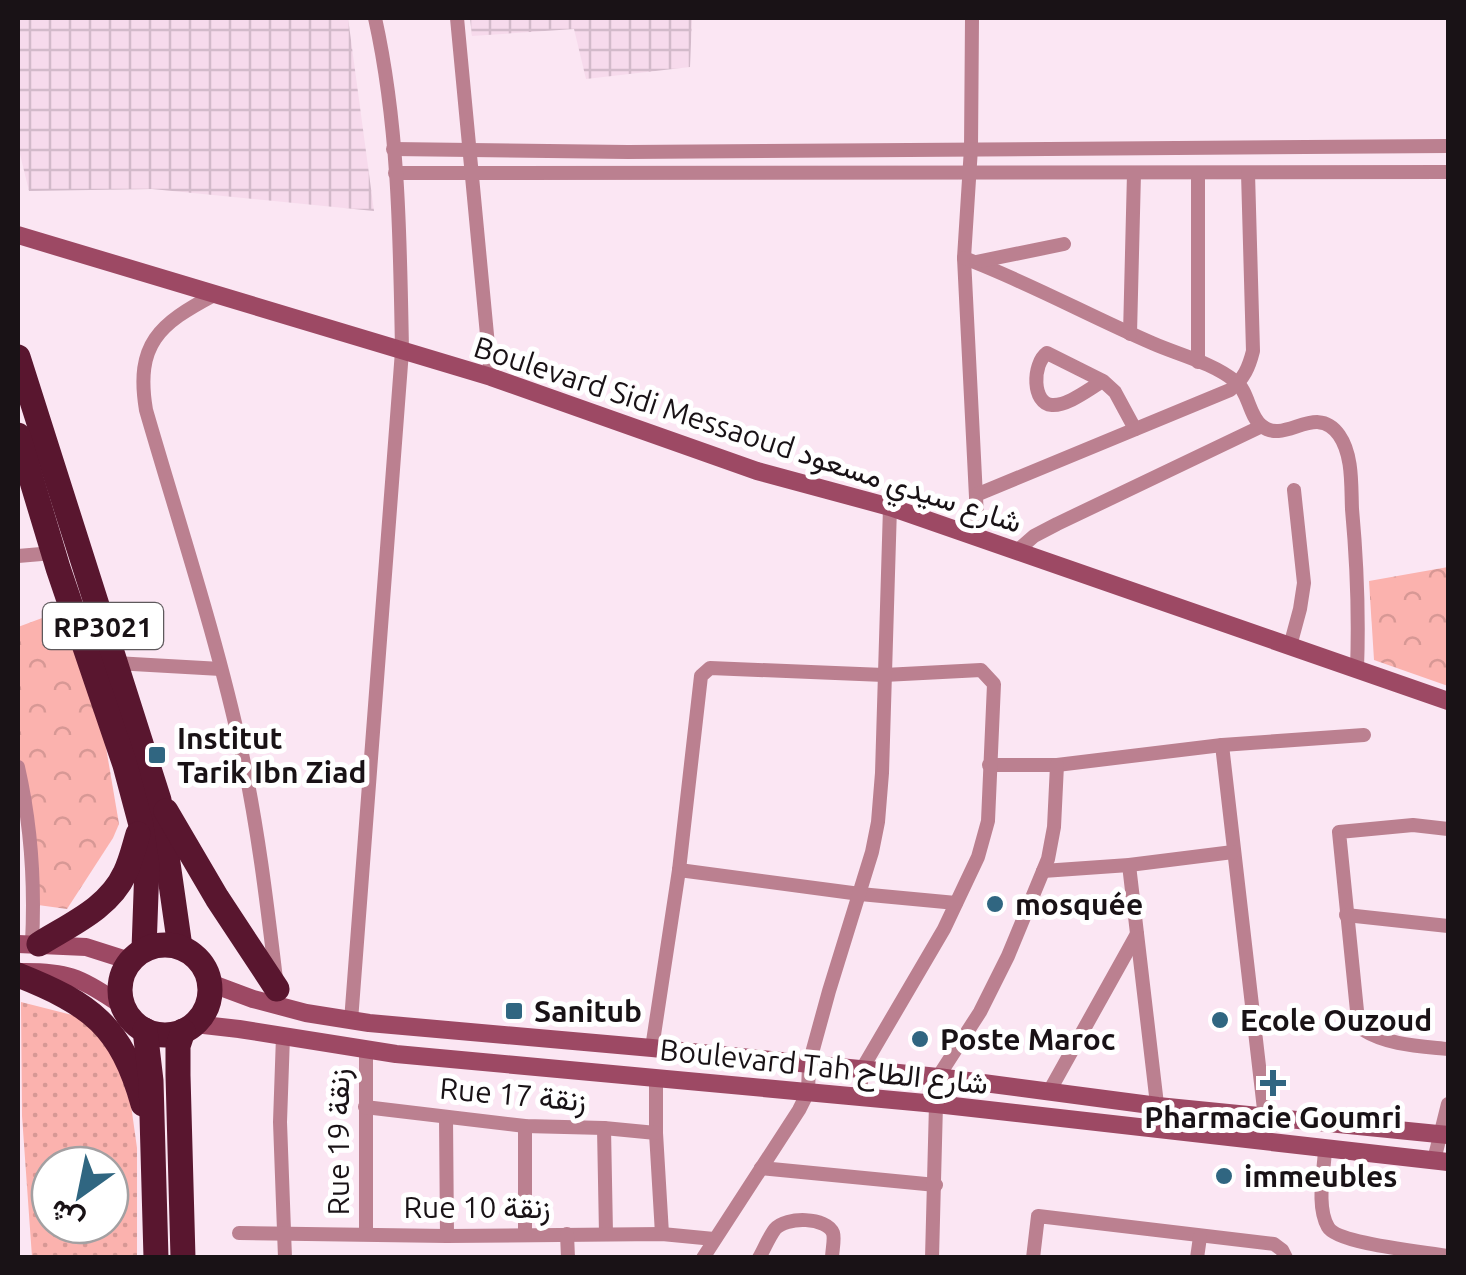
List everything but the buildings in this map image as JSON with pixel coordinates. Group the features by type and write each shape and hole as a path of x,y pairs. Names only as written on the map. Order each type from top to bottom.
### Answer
{"highway":[{"name":"RP3021","path":"18,357 159,800 180,947"},
{"name":"RP3021","path":"18,434 141,825 147,866 137,955 122,974 122,1005"},
{"path":"159,800 278,998"},
{"path":"30,944 81,918 108,898 124,875 141,825"},
{"path":"137,955 156,945 180,947 200,961 210,983 206,1008 178,1046 183,1258"},
{"path":"18,974 74,1000 116,1038 131,1066 151,1133"},
{"path":"122,1005 135,1024 145,1030 168,1035 189,1028"},
{"path":"145,1030 151,1081 156,1258"}],"street":[{"path":"352,1021 402,350 395,172 386,74 375,18"},
{"path":"457,18 491,377"},
{"path":"972,18 969,260 978,537"},
{"path":"393,149 628,152 1448,146"},
{"path":"395,172 1448,172"},
{"path":"1198,173 1198,362"},
{"path":"976,495 1239,383 1249,368 1253,351 1248,173"},
{"path":"1130,334 1134,174"},
{"name":"Boulevard Sidi Messaoud شارع سيدي مسعود","path":"19,236 491,377 757,470 890,507 1448,701"},
{"path":"969,260 1064,244"},
{"path":"969,260 1239,383 1262,426 1271,431 1311,421 1336,430 1349,463 1358,582 1356,669"},
{"path":"214,295 181,312 157,334 144,360 142,384 242,757 278,998"},
{"path":"1103,382 1058,405 1049,405 1039,397 1037,364 1047,353 1103,382 1116,392 1135,429"},
{"path":"1017,551 1057,524 1262,426"},
{"path":"1290,646 1304,583 1294,490"},
{"path":"702,1258 808,1092 809,1064 860,894 878,822 890,507"},
{"path":"18,556 54,553"},
{"path":"115,663 221,669"},
{"path":"652,1048 704,671 750,668 884,676 981,670 994,684 984,840 944,929 862,1069 860,1097"},
{"path":"989,765 1057,766 1222,745 1364,734"},
{"path":"1222,745 1265,1118"},
{"path":"938,1077 980,1012 1042,872 1054,827 1057,766"},
{"path":"18,767 26,802 34,908 30,944 137,955"},
{"path":"1448,829 1413,825 1339,832 1362,1029 1376,1038 1448,1049"},
{"path":"1042,872 1234,852"},
{"path":"1129,865 1160,1130"},
{"path":"679,870 860,894 956,902"},
{"path":"1346,915 1448,926"},
{"path":"1050,1090 1138,932"},
{"path":"18,974 69,975 122,1005"},
{"name":"Boulevard Tah شارع الطاح","path":"210,983 278,998 352,1021 862,1069 1265,1118 1444,1134"},
{"name":"Boulevard Tah شارع الطاح","path":"189,1028 283,1036 366,1050 936,1104 1441,1161"},
{"path":"283,1036 280,1122 285,1258"},
{"name":"Rue 19 زنقة","path":"366,1050 366,1233"},
{"path":"656,1077 662,1234"},
{"path":"932,1258 936,1104"},
{"path":"1441,1161 1448,1104"},
{"name":"Rue 17 زنقة","path":"365,1107 524,1126 656,1133"},
{"path":"446,1117 447,1236"},
{"path":"524,1126 524,1234"},
{"path":"604,1128 606,1234"},
{"path":"1326,1150 1324,1212 1333,1234 1448,1256"},
{"path":"761,1168 936,1185"},
{"path":"1034,1258 1038,1216 1274,1244 1286,1258"},
{"path":"760,1258 776,1227 789,1220 823,1222 830,1228 832,1258"},
{"name":"Rue 10 زنقة","path":"239,1232 447,1236 662,1234 714,1239"},
{"path":"567,1234 568,1258"},
{"path":"1197,1258 1200,1237"}],"shaded area":[{"path":"18,18 348,18 374,211 152,189 29,191 18,146"},
{"path":"470,18 692,18 690,67 586,79 574,29 472,36"}],"green space":[{"path":"1448,567 1448,686 1374,660 1369,581"},
{"path":"69,608 100,712 119,824 67,909 38,905 18,768 18,627"},
{"path":"21,1002 80,1017 112,1048 131,1105 137,1148 137,1257 32,1257 31,1245 130,1245 130,1145 30,1145 30,1229 22,1116"}],"place":[{"name":"Institut Tarik Ibn Ziad","path":"157,755"},
{"name":"mosquée","path":"995,904"},
{"name":"Sanitub","path":"514,1011"},
{"name":"Ecole Ouzoud","path":"1220,1020"},
{"name":"Poste Maroc","path":"920,1039"},
{"name":"Pharmacie Goumri","path":"1273,1083"},
{"name":"immeubles","path":"1224,1176"}]}
